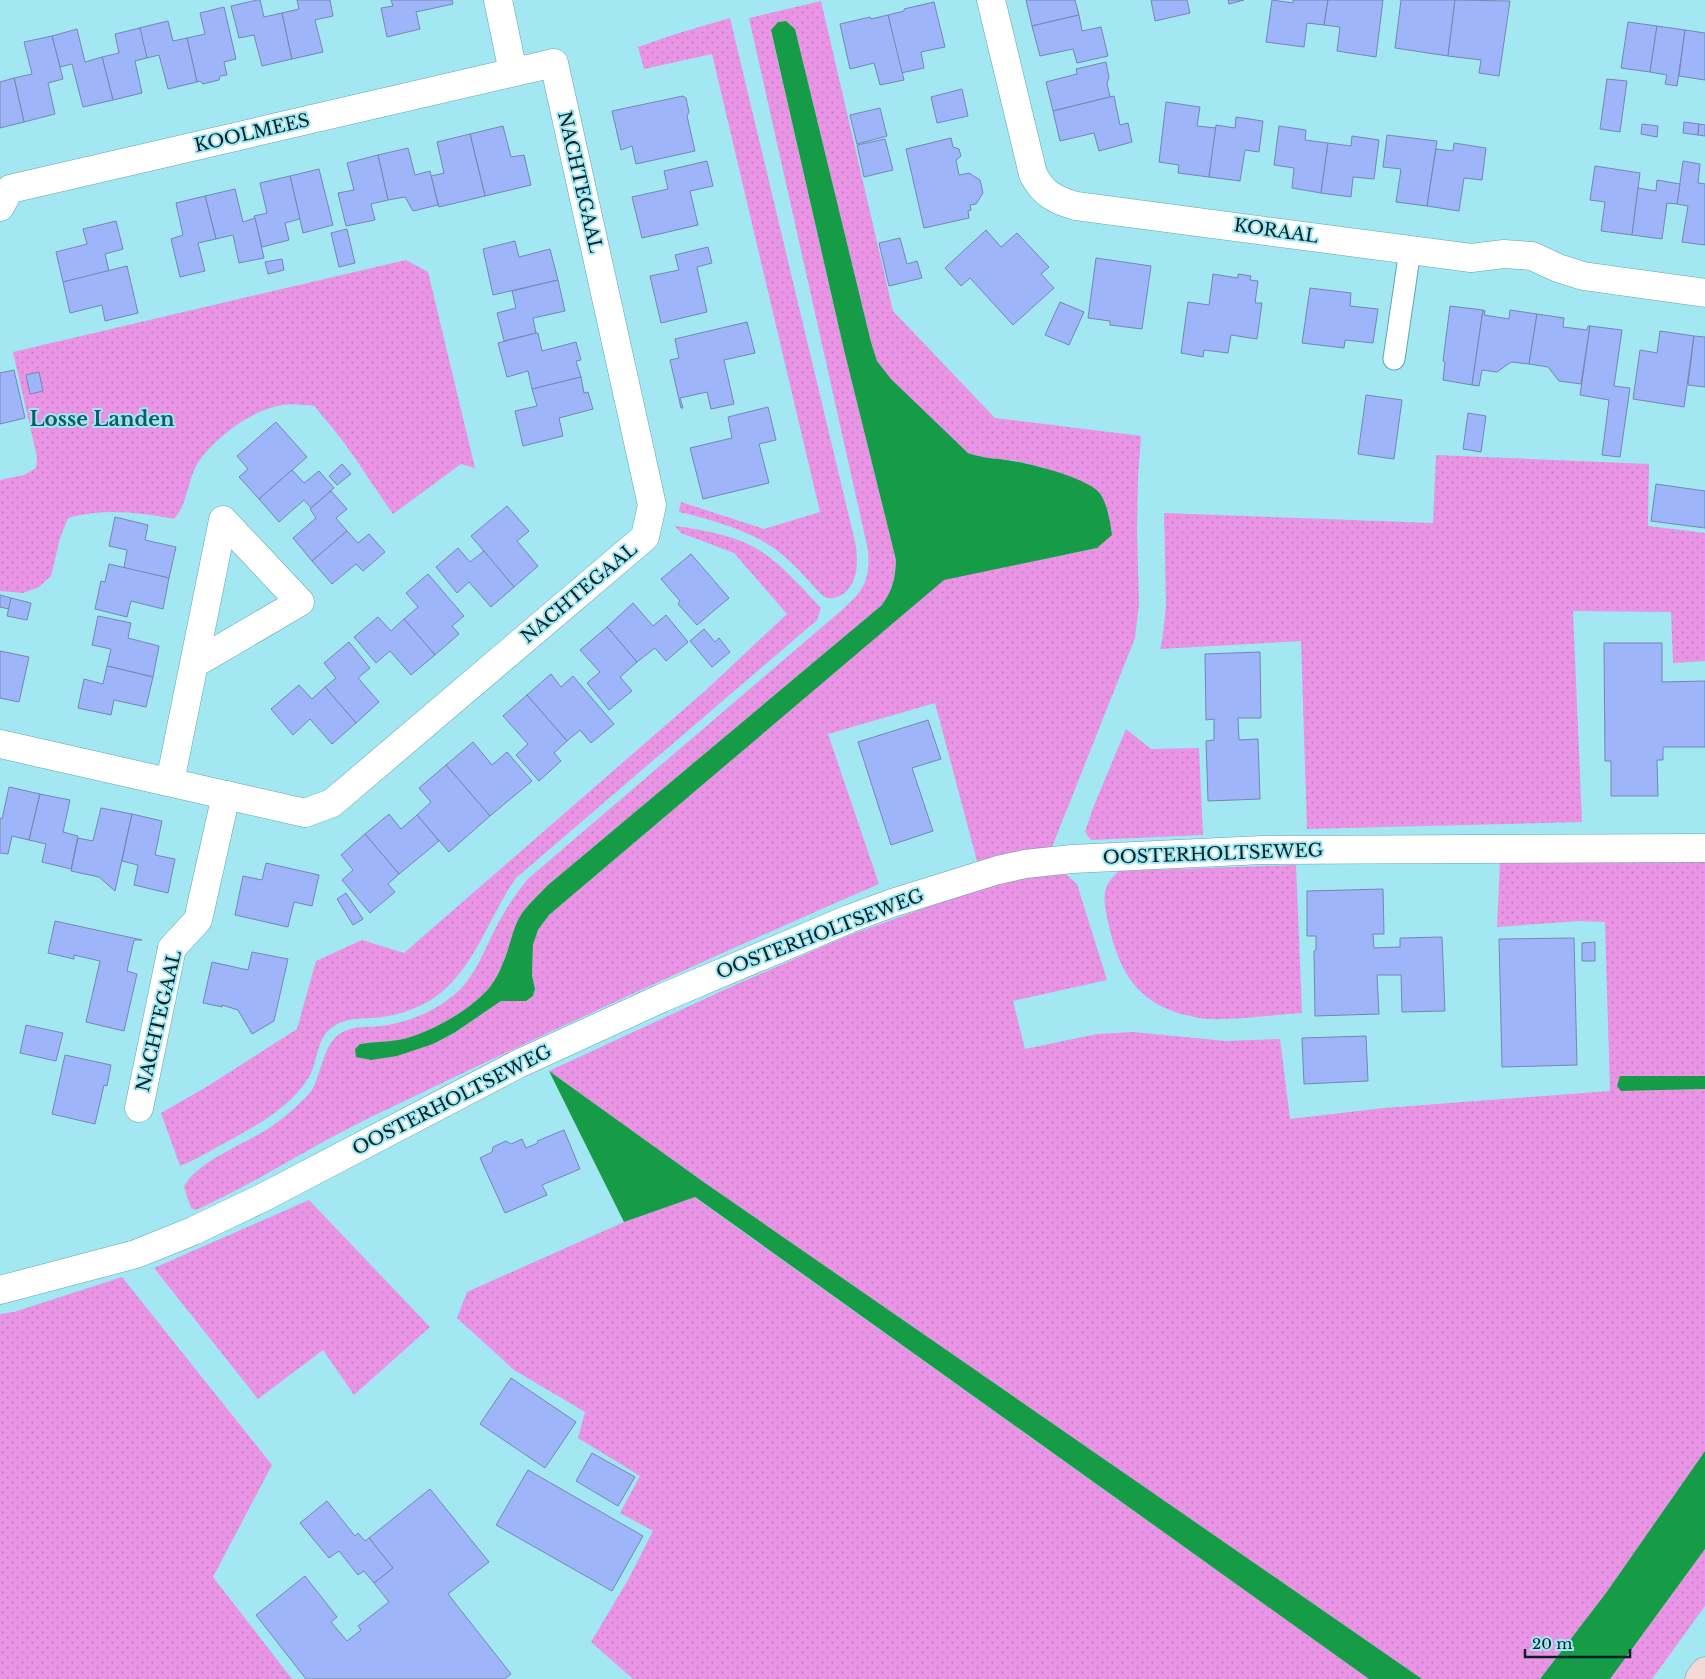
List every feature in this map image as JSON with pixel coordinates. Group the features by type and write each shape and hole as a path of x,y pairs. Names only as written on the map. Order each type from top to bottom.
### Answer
{"street":[{"path":"498,0 514,72"},
{"name":"KORAAL","path":"991,0 1033,174 1038,185 1051,197 1062,202 1076,206 1471,258 1504,254 1532,256 1558,268 1583,276 1705,293"},
{"name":"NACHTEGAAL","path":"0,744 305,813 332,803 645,537 652,505 554,63 514,72"},
{"name":"KOOLMEES","path":"0,207 10,189 514,72"},
{"path":"170,782 223,520 300,602 194,664"},
{"name":"NACHTEGAAL","path":"139,1108 172,948 198,920 226,795"},
{"name":"OOSTERHOLTSEWEG","path":"0,1290 136,1254 193,1231 262,1198 518,1064 662,998 857,916 892,903 998,870 1025,864 1072,859 1262,850 1705,848"},
{"path":"1699,1679 1705,1670"}],"lane":[{"path":"1394,360 1410,250"}],"shaded area":[{"path":"821,1 893,311 995,418 1141,436 1137,531 1139,604 1135,638 1052,847 977,861 935,703 828,734 879,884 687,969 497,1057 349,1128 196,1210 191,1208 184,1187 190,1179 207,1163 261,1133 288,1114 302,1101 313,1088 327,1050 335,1037 346,1030 391,1025 410,1019 437,1007 454,995 471,975 504,913 529,878 835,616 862,588 868,572 868,550 749,18","holes":["786,21 795,29 877,361 891,379 968,453 983,458 1012,460 1045,468 1079,480 1097,548 944,579 549,915 538,930 533,945 532,975 535,989 533,996 526,1001 501,1001 454,1033 433,1044 360,1044 398,1040 422,1033 460,1013 482,996 496,978 521,915 548,885 882,605 889,594 894,579 896,560 844,350 771,31 778,22"]},
{"path":"730,18 856,546 857,567 852,584 846,592 832,598 823,596 785,557 758,538 718,522 679,512 681,502 764,529 820,512 712,54 644,69 638,47"},
{"path":"786,21 795,29 877,361 891,379 968,453 1047,469 1086,483 1095,489 1101,495 1105,504 1112,535 1097,548 944,580 549,915 538,930 533,945 532,975 535,989 533,996 526,1001 501,1001 454,1033 433,1044 397,1056 371,1060 356,1057 355,1049 360,1044 398,1040 422,1033 460,1013 482,996 496,978 521,915 548,885 882,605 889,594 894,579 896,560 844,350 771,30 778,22"},
{"path":"406,260 428,272 475,468 461,464 393,514 343,441 314,406 288,404 273,407 244,420 208,450 195,468 183,505 174,519 121,512 95,513 68,518 60,538 51,576 39,587 23,593 0,591 0,480 24,475 36,468 37,457 13,352"},
{"path":"1436,455 1649,464 1648,526 1705,533 1705,661 1673,663 1671,612 1573,611 1582,822 1307,829 1301,641 1160,649 1166,606 1164,513 1433,523"},
{"path":"675,526 703,530 740,540 759,550 787,573 821,608 817,620 516,878 504,896 473,954 447,987 430,1000 410,1010 388,1016 350,1020 330,1029 325,1034 319,1047 311,1074 289,1101 254,1127 180,1166 161,1113 208,1086 297,1029 316,961 362,940 404,953 705,691 787,614 734,553 681,533"},
{"path":"1126,729 1151,749 1199,748 1203,835 1091,840 1085,832"},
{"path":"1705,860 1705,1076 1620,1076 1621,1091 1705,1089 1705,1451 1606,1593 1540,1679 1422,1679 705,1183 549,1071 735,985 847,936 989,885 1062,871 1077,884 1107,980 1013,1001 1025,1049 1097,1034 1133,1032 1226,1041 1280,1039 1290,1119 1384,1108 1610,1091 1605,922 1579,921 1497,927 1500,861"},
{"path":"1296,865 1302,1013 1231,1019 1199,1018 1169,1010 1155,1003 1133,983 1118,958 1105,903 1108,884 1119,871"},
{"path":"549,1071 705,1183 1422,1679 1369,1679 695,1197 624,1222"},
{"path":"1620,1076 1705,1076 1705,1089 1621,1091 1617,1086"},
{"path":"694,1197 1369,1679 633,1679 591,1642 628,1580 653,1531 620,1513 640,1476 578,1438 585,1412 514,1370 457,1318 467,1292 624,1222"},
{"path":"309,1200 430,1327 354,1395 323,1350 258,1399 154,1268"},
{"path":"122,1277 272,1465 213,1577 292,1679 0,1679 0,1314 14,1312"},
{"path":"1705,1451 1705,1549 1610,1679 1540,1679 1606,1593"},
{"path":"1705,1549 1705,1606 1652,1679 1610,1679"}],"building":[{"path":"260,0 264,17 282,13 292,59 262,66 254,35 239,38 231,6"},
{"path":"297,0 330,0 333,16 315,20 323,52 292,59 282,13 299,9"},
{"path":"391,0 452,0 453,4 416,12 420,29 387,37 381,8 393,6"},
{"path":"1026,0 1075,0 1079,15 1032,26"},
{"path":"1151,0 1187,0 1190,13 1155,21"},
{"path":"1228,0 1244,0 1229,4"},
{"path":"1272,0 1293,3 1293,0 1328,0 1324,25 1307,23 1304,47 1266,42"},
{"path":"1328,0 1383,0 1376,57 1337,51 1340,27 1324,25"},
{"path":"1401,0 1455,0 1448,56 1395,48"},
{"path":"1455,0 1510,1 1499,76 1479,73 1481,60 1448,56"},
{"path":"934,2 945,47 921,52 924,68 901,73 888,15"},
{"path":"224,7 236,59 224,62 227,75 220,76 219,80 203,84 200,81 197,82 187,38 205,34 200,13"},
{"path":"888,15 904,80 880,85 874,63 850,69 840,24"},
{"path":"1079,15 1082,31 1101,27 1108,56 1077,63 1073,49 1040,56 1032,26"},
{"path":"168,21 173,41 187,38 197,82 168,89 159,55 147,58 139,28"},
{"path":"1628,22 1657,26 1650,72 1621,68"},
{"path":"1657,26 1685,30 1677,86 1665,84 1667,75 1650,72"},
{"path":"140,28 147,58 135,61 142,93 113,100 102,57 119,53 115,34"},
{"path":"77,29 85,62 102,57 113,100 83,107 72,64 60,67 52,36"},
{"path":"1685,30 1705,33 1705,80 1679,76"},
{"path":"52,36 63,79 48,83 55,114 24,122 14,78 32,74 24,42"},
{"path":"1106,62 1110,97 1053,111 1046,82 1077,74 1076,69"},
{"path":"14,78 24,122 0,128 0,82"},
{"path":"1607,79 1627,81 1620,132 1600,129"},
{"path":"962,89 968,116 937,123 931,97"},
{"path":"683,96 686,98 689,112 687,116 695,151 636,164 632,146 621,150 612,111"},
{"path":"1114,96 1120,125 1128,123 1132,142 1099,151 1094,133 1060,141 1053,111"},
{"path":"1166,102 1200,107 1197,126 1216,128 1209,177 1178,173 1179,165 1159,162"},
{"path":"880,108 887,136 857,144 850,115"},
{"path":"1236,117 1263,121 1259,152 1245,150 1240,181 1209,177 1216,125 1235,128"},
{"path":"1684,122 1699,124 1698,135 1683,133"},
{"path":"1642,124 1658,126 1657,137 1641,134"},
{"path":"1699,124 1705,125 1705,136 1698,135"},
{"path":"503,126 511,157 524,155 531,185 485,196 470,134"},
{"path":"1279,126 1306,130 1305,140 1328,143 1321,193 1292,188 1294,168 1274,165"},
{"path":"470,134 485,196 439,207 431,176 444,173 437,142"},
{"path":"1387,135 1437,141 1427,206 1396,202 1401,169 1383,167"},
{"path":"1352,136 1379,140 1374,179 1353,177 1351,197 1321,193 1328,143 1351,146"},
{"path":"951,138 953,147 959,149 961,156 956,160 959,175 969,173 980,180 983,193 976,204 970,205 971,210 968,211 969,218 924,228 906,149"},
{"path":"885,139 893,170 864,177 857,145"},
{"path":"1454,143 1486,148 1482,180 1464,178 1459,211 1427,206 1436,149 1453,151"},
{"path":"408,148 415,175 430,171 438,205 413,211 405,197 388,200 378,155"},
{"path":"378,155 388,200 371,204 375,220 346,226 338,193 354,190 347,163"},
{"path":"707,161 713,186 690,191 698,225 642,238 632,197 668,189 664,171"},
{"path":"1683,161 1700,164 1698,183 1705,184 1705,245 1682,242 1688,206 1677,204"},
{"path":"1595,166 1640,173 1632,235 1601,231 1605,202 1590,200"},
{"path":"319,169 333,225 303,233 290,176"},
{"path":"290,176 300,219 285,223 289,240 262,247 254,216 267,213 260,183"},
{"path":"1657,180 1680,184 1677,204 1667,203 1662,239 1632,235 1638,188 1656,191"},
{"path":"235,189 243,222 255,218 264,258 239,263 233,235 216,239 205,196"},
{"path":"205,196 216,239 198,243 205,271 180,277 171,239 183,235 176,203"},
{"path":"116,221 123,249 105,254 109,271 63,282 56,252 87,244 83,229"},
{"path":"347,229 355,263 339,267 331,233"},
{"path":"986,230 1001,247 1017,233 1049,267 1041,274 1054,288 1013,325 970,278 961,286 945,268"},
{"path":"900,238 907,264 917,261 922,278 889,286 879,243"},
{"path":"515,241 519,257 550,249 558,280 493,295 483,249"},
{"path":"708,247 712,263 697,267 707,312 661,323 650,276 679,270 675,255"},
{"path":"1096,258 1151,266 1142,329 1110,325 1110,321 1088,318"},
{"path":"282,259 284,270 268,274 265,262"},
{"path":"127,266 138,313 105,321 102,305 70,313 63,282"},
{"path":"1213,274 1238,278 1238,274 1251,276 1250,280 1258,281 1255,303 1262,303 1257,339 1231,335 1228,353 1204,350 1203,357 1181,353 1188,302 1209,305"},
{"path":"558,280 565,311 533,318 536,333 504,341 497,313 516,308 512,291"},
{"path":"1310,288 1351,293 1350,306 1378,309 1373,343 1345,340 1344,348 1302,343"},
{"path":"1060,302 1084,312 1069,345 1045,335"},
{"path":"1450,306 1483,310 1472,385 1443,380 1445,362 1443,361"},
{"path":"1483,310 1485,311 1484,315 1509,319 1510,310 1537,314 1529,364 1511,362 1497,372 1482,370 1479,386 1472,385"},
{"path":"1537,314 1564,318 1563,327 1587,330 1588,326 1590,326 1581,384 1559,381 1548,367 1529,364"},
{"path":"747,322 755,353 724,360 734,404 711,409 707,392 680,398 683,408 681,408 670,360 679,358 675,339"},
{"path":"1590,326 1622,330 1614,386 1630,388 1620,457 1602,455 1609,400 1580,395"},
{"path":"1660,331 1694,336 1684,407 1633,399 1640,350 1657,353"},
{"path":"538,333 542,351 576,342 581,360 576,361 581,377 532,389 528,371 507,377 498,343"},
{"path":"1694,336 1705,337 1705,387 1688,385"},
{"path":"14,370 25,418 0,424 0,373"},
{"path":"39,372 43,391 30,394 26,375"},
{"path":"581,377 584,393 588,392 593,409 559,418 563,436 523,446 515,411 537,406 532,389"},
{"path":"1366,395 1402,400 1394,459 1358,454"},
{"path":"768,407 776,440 759,444 769,483 703,499 690,448 732,438 728,417"},
{"path":"1468,413 1486,416 1481,452 1463,449"},
{"path":"276,422 307,457 259,499 239,477 248,469 237,456"},
{"path":"342,464 351,474 337,485 329,476"},
{"path":"292,470 304,483 319,471 334,488 311,508 304,500 279,522 259,499"},
{"path":"1656,484 1705,491 1705,528 1651,521"},
{"path":"331,491 347,509 336,518 347,531 312,561 293,538 316,518 310,509"},
{"path":"507,506 529,531 517,541 538,566 514,587 471,536"},
{"path":"115,517 148,525 145,540 176,547 169,578 124,568 127,550 109,546"},
{"path":"347,531 358,543 369,534 385,552 363,571 356,564 332,584 312,561"},
{"path":"458,548 470,562 484,551 514,587 491,607 469,582 457,593 436,567"},
{"path":"691,554 729,598 697,625 678,604 680,601 661,579"},
{"path":"109,564 169,578 163,609 131,601 127,617 95,609 101,581 105,582"},
{"path":"428,574 464,616 452,626 459,634 435,655 404,619 418,607 406,593"},
{"path":"0,595 11,598 9,609 0,607"},
{"path":"11,598 31,603 27,620 7,616"},
{"path":"633,603 653,626 666,615 688,642 666,661 655,648 637,662 607,627"},
{"path":"98,616 131,623 128,638 159,646 153,677 107,666 111,649 92,645"},
{"path":"378,617 391,631 404,619 435,655 411,675 390,651 376,663 354,637"},
{"path":"607,627 637,662 620,677 632,691 609,710 587,683 600,672 580,650"},
{"path":"704,629 715,642 719,638 730,652 712,667 690,641"},
{"path":"349,642 370,668 358,678 379,702 356,723 325,687 336,678 324,663"},
{"path":"1604,643 1662,643 1662,682 1705,681 1705,747 1663,747 1663,760 1657,760 1658,796 1611,796 1611,761 1605,761"},
{"path":"0,651 29,657 19,702 0,698"},
{"path":"1260,652 1261,718 1238,718 1239,740 1258,739 1260,799 1208,801 1206,741 1214,740 1214,719 1206,720 1205,654"},
{"path":"107,666 153,677 146,707 114,700 111,715 78,708 84,679 103,684"},
{"path":"551,674 561,687 573,676 614,724 591,743 580,730 567,741 527,695"},
{"path":"299,685 312,699 325,687 356,723 332,744 310,719 293,735 271,709"},
{"path":"527,695 567,741 554,753 561,761 539,781 516,755 528,744 503,716"},
{"path":"928,720 941,759 912,768 933,831 891,845 858,742"},
{"path":"473,742 492,765 507,752 532,781 490,816 446,765"},
{"path":"446,765 490,816 449,852 417,815 431,802 419,788"},
{"path":"9,787 40,794 29,840 12,836 8,854 0,853 0,818 2,819"},
{"path":"40,794 70,800 63,832 78,836 71,869 42,862 46,844 29,840"},
{"path":"101,808 132,814 115,891 99,877 71,871 78,838 93,841"},
{"path":"132,814 162,821 155,855 175,859 168,893 134,885 138,865 122,861"},
{"path":"389,814 401,829 417,815 439,841 399,874 365,834"},
{"path":"365,834 399,874 388,884 395,892 370,913 342,880 353,870 341,855"},
{"path":"266,863 319,875 312,906 294,902 288,927 235,915 243,876 262,880"},
{"path":"1383,889 1384,934 1373,934 1374,948 1400,947 1400,938 1442,937 1445,1011 1402,1012 1401,975 1377,975 1379,1014 1315,1016 1314,951 1316,950 1316,936 1307,936 1307,891"},
{"path":"346,893 363,919 353,925 337,899"},
{"path":"55,921 142,940 134,940 127,971 137,974 124,1031 86,1022 100,961 74,955 74,959 48,953"},
{"path":"1574,938 1577,1065 1502,1067 1499,939"},
{"path":"1595,942 1595,961 1582,961 1582,943"},
{"path":"252,952 288,959 274,1021 252,1034 238,1010 222,1005 222,1007 203,1003 212,962 248,970"},
{"path":"26,1025 63,1033 56,1061 20,1053"},
{"path":"1366,1036 1368,1081 1304,1084 1302,1038"},
{"path":"65,1055 111,1065 107,1086 104,1085 95,1124 52,1114"},
{"path":"564,1130 580,1169 542,1185 547,1195 505,1213 480,1158 492,1152 493,1147 506,1141 511,1144 522,1139 526,1148 538,1143 537,1141"},
{"path":"511,1378 576,1422 545,1468 480,1424"},
{"path":"592,1453 635,1477 618,1506 576,1481"},
{"path":"528,1470 643,1536 612,1591 496,1525"},
{"path":"430,1489 489,1562 448,1594 511,1674 505,1679 306,1679 256,1615 305,1576 337,1617 331,1622 347,1641 361,1630 358,1626 389,1602 374,1583 393,1568 369,1538"},
{"path":"327,1501 355,1536 358,1533 365,1541 369,1538 393,1568 374,1583 364,1571 358,1575 339,1551 329,1558 300,1523"}],"district":[{"name":"Losse Landen","path":"102,419"}]}
